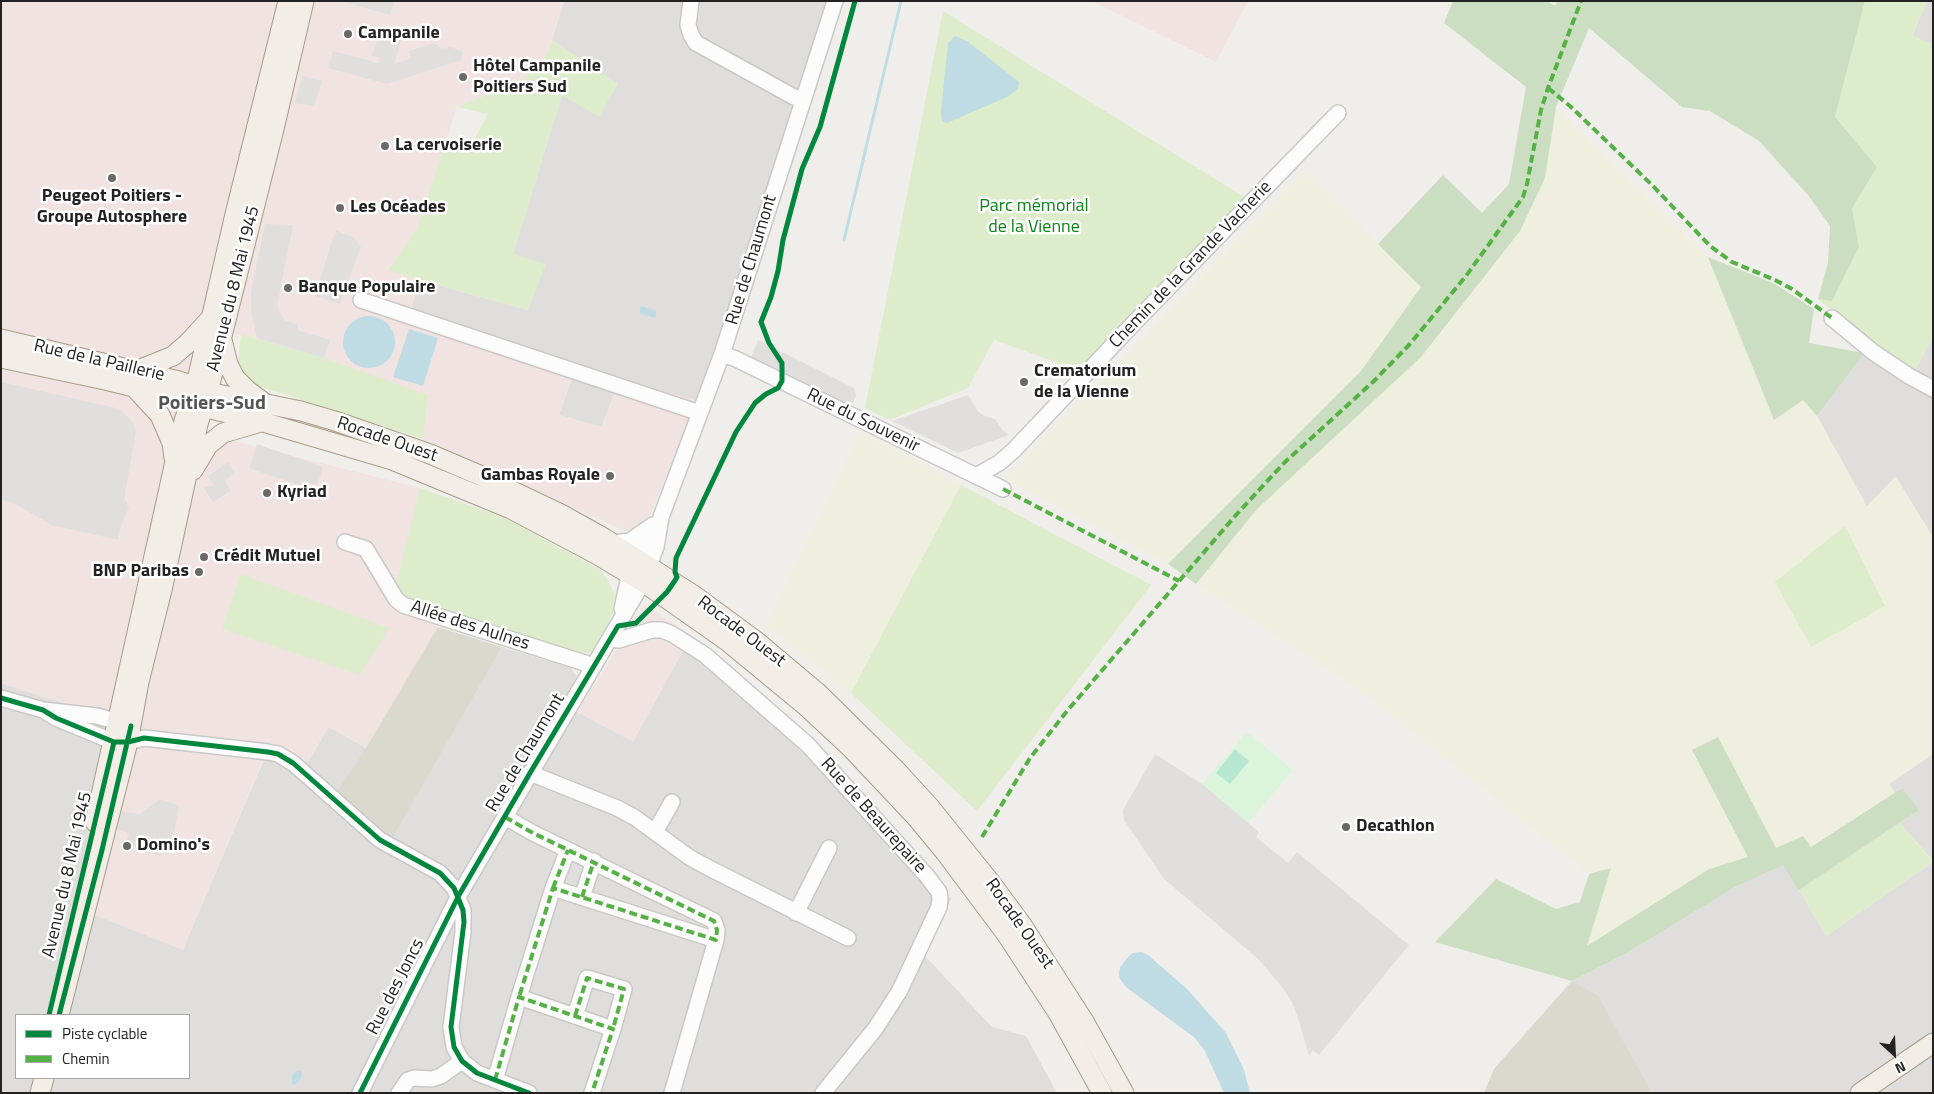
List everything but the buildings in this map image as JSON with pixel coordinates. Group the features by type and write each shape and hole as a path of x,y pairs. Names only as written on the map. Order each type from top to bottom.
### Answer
{"main road":[{"name":"Avenue du 8 Mai 1945","path":"59,1014 184,489 210,318 288,1"},
{"name":"Avenue du 8 Mai 1945","path":"49,1014 127,734 129,676 184,421 199,398 221,339 304,1"},
{"path":"175,466 172,443 164,421 136,378 173,356 188,343 210,318"},
{"name":"Rue de la Paillerie","path":"1,339 136,378"},
{"path":"184,489 203,452 215,439 266,414 235,378 228,364 221,339"},
{"name":"Rue de la Paillerie","path":"2,357 136,378 179,380 189,384 199,398"},
{"name":"Rocade Ouest","path":"199,398 266,414 472,491 692,594 781,661 862,735 959,841 1022,925 1085,1023 1124,1093"},
{"name":"Rocade Ouest","path":"266,414 301,411 430,454 518,492 613,543 640,570 770,675 822,720 922,824 978,894 1039,983 1079,1049 1100,1093"},
{"path":"1860,1093 1933,1043"},
{"path":"31,1093 34,1079"},
{"path":"40,1093 44,1079"}],"street":[{"path":"691,1 688,26 696,43 794,96 803,99"},
{"name":"Rue de Chaumont","path":"458,895 614,632 661,517 722,354 835,1"},
{"name":"Chemin de la Grande Vacherie","path":"976,476 1014,450 1132,325 1338,113"},
{"path":"361,300 700,413"},
{"path":"1832,318 1873,352 1908,376 1933,389"},
{"name":"Rue du Souvenir","path":"722,354 736,359 1003,489"},
{"path":"613,543 630,541 647,531 661,517"},
{"name":"Allée des Aulnes","path":"345,542 366,549 396,599 403,605 594,666"},
{"name":"Rue de Beaurepaire","path":"614,632 619,640 652,630 662,630 672,634 705,655 808,745 928,876 939,892 939,907 899,992 875,1029 823,1093"},
{"path":"1,698 44,710 79,713 127,734"},
{"path":"44,710 56,718 127,734 268,752 286,758 380,840 440,873 451,883 458,895 463,910 464,922 452,1027 454,1047 462,1061 477,1073 529,1093"},
{"path":"530,773 617,808 655,832 689,857 848,938"},
{"path":"655,832 672,802"},
{"path":"505,817 714,921 717,930 716,940 672,1093"},
{"path":"796,913 829,848"},
{"path":"495,1080 553,888 568,850"},
{"path":"582,897 594,861"},
{"path":"553,888 716,940"},
{"name":"Rue des Joncs","path":"360,1093 458,895"},
{"path":"575,1016 587,978 624,989 592,1093"},
{"path":"519,997 613,1029"},
{"path":"399,1093 408,1080 414,1078 432,1080 462,1061"}],"shaded area":[{"path":"1,1 564,1 545,60 521,81 457,107 416,230 388,269 419,280 410,312 577,364 559,415 601,427 620,378 698,401 647,523 625,531 423,439 428,395 231,332 206,434 420,488 396,584 403,596 448,611 366,748 329,727 307,764 270,743 183,950 79,909 123,717 53,700 1,683"},
{"path":"340,1 394,1 390,15"},
{"path":"564,1 840,1 698,401 601,427 559,415 577,364 410,312 419,280 528,310 513,254 562,95 618,84 552,40"},
{"path":"1092,1 1248,1 1216,62"},
{"path":"1927,1 1933,1 1933,45 1912,36"},
{"path":"380,30 403,35 394,64 411,58 409,51 434,43 442,49 451,47 463,52 461,60 387,84 328,68 333,51 378,63 380,58 372,56"},
{"path":"302,76 322,81 314,106 295,103"},
{"path":"265,224 293,225 277,306 284,320 298,325 297,330 330,340 324,358 257,338 251,312 251,292"},
{"path":"335,230 354,238 361,247 340,304 315,296 333,237 337,234"},
{"path":"1933,337 1933,537 1896,477 1867,507 1817,416 1871,342 1914,372"},
{"path":"758,340 854,388 856,396 850,410 750,360"},
{"path":"1,382 120,409 133,423 136,432 125,493 125,500 129,507 120,529 118,540 52,525 15,504 1,499"},
{"path":"968,395 978,411 984,416 995,419 1003,431 1009,435 958,453 892,421"},
{"path":"257,444 323,467 317,485 304,481 302,486 249,468"},
{"path":"228,462 234,472 225,481 231,490 213,502 204,488 214,485 208,476"},
{"path":"645,605 691,636 633,742 577,712"},
{"path":"438,627 502,647 390,842 336,793 366,748"},
{"path":"691,636 764,699 853,788 951,899 923,954 992,1027 1026,1036 1057,1093 1,1093 1,683 53,700 123,717 183,949 271,743 329,727 366,748 337,793 390,841 502,647 571,668 577,678 562,704 633,741"},
{"path":"1155,754 1202,784 1259,832 1256,837 1288,863 1297,852 1409,945 1319,1055 1313,1050 1309,1056 1292,1002 1282,987 1257,958 1164,879 1124,820 1123,810"},
{"path":"1933,754 1933,861 1900,823 1918,810 1901,788 1895,793 1889,784"},
{"path":"160,799 179,806 172,842 167,854 162,852 161,857 126,842 129,834 115,828 118,811 140,814"},
{"path":"1933,862 1933,1093 1484,1093 1494,1069 1572,981 1627,953 1735,887 1784,864 1826,936"},
{"path":"1572,981 1598,996 1652,1093 1484,1093 1494,1069"}],"green space":[{"path":"1453,1 1547,1 1555,6 1557,1 1865,1 1835,117 1877,167 1852,209 1859,247 1832,301 1818,299 1828,263 1830,226 1808,195 1759,141 1710,111 1682,107 1589,28 1556,107 1545,178 1520,231 1421,357 1257,509 1196,584 1168,564 1361,371 1421,287 1378,244 1443,175 1482,213 1509,184 1526,87 1444,23"},
{"path":"1865,1 1927,1 1912,35 1933,45 1933,337 1914,372 1871,342 1818,299 1832,301 1859,247 1852,210 1877,167 1835,117"},
{"name":"Parc mémorial de la Vienne","path":"943,11 1246,198 1081,371 994,340 968,388 890,420 865,408"},
{"path":"552,40 618,84 599,117 562,95 513,254 546,264 528,310 388,270 416,230 443,149 467,153 488,114 457,107 521,81 545,60"},
{"path":"1556,107 1708,257 1774,419 1803,400 1817,416 1867,506 1895,477 1933,537 1933,754 1889,784 1895,793 1811,847 1803,836 1776,848 1718,737 1692,751 1748,857 1709,869 1586,947 1610,869 1589,874 1361,691 1196,584 1257,509 1545,177"},
{"path":"1304,171 1422,286 1361,371 1168,564 1005,479"},
{"path":"1708,257 1773,283 1814,309 1809,343 1864,353 1817,416 1803,400 1774,420"},
{"path":"241,334 324,358 428,395 423,439 255,385 242,376 238,364"},
{"path":"860,432 961,485 851,693 766,625"},
{"path":"961,485 1151,585 977,811 851,693"},
{"path":"420,488 505,518 602,571 618,602 596,648 584,654 403,596 396,584"},
{"path":"1845,526 1885,606 1811,647 1775,582"},
{"path":"241,574 389,628 360,675 222,629"},
{"path":"1247,732 1293,770 1248,823 1202,784"},
{"path":"1718,737 1776,848 1803,836 1811,847 1902,788 1919,810 1799,890 1783,865 1735,887 1627,953 1572,981 1435,942 1496,879 1556,909 1580,902 1589,874 1611,868 1587,946 1709,869 1748,857 1692,750"},
{"path":"1235,749 1249,761 1230,784 1216,773"},
{"path":"1900,823 1933,862 1826,936 1799,890"}],"water":[{"path":"955,36 967,41 1019,82 1018,89 1007,97 947,123 942,121 941,111 948,43"},
{"path":"641,306 657,311 655,318 639,313"},
{"path":"369,316 383,320 391,328 395,342 391,356 383,364 369,368 355,364 347,356 343,342 347,328 355,320"},
{"path":"409,329 438,338 423,386 393,377"},
{"path":"1142,952 1187,989 1226,1033 1244,1070 1250,1093 1224,1093 1205,1051 1195,1038 1127,988 1120,979 1120,967 1133,953"},
{"path":"300,1070 302,1074 301,1079 295,1085 292,1084 292,1076"}],"waterway":[{"path":"844,240 901,1"}],"marked path":[{"path":"982,837 1030,758 1067,711 1236,515 1284,463 1374,381 1409,345 1466,276 1523,197 1541,110 1581,1"},
{"path":"1548,88 1570,106 1652,185 1710,246 1732,262 1792,289 1832,318"},
{"path":"1003,489 1179,581"},
{"path":"505,817 533,833 714,921 717,930 716,940 553,888 519,997"},
{"path":"553,888 568,850"},
{"path":"582,897 594,861"},
{"path":"575,1016 587,978 624,989 613,1029"},
{"path":"495,1080 519,997 613,1029 592,1093"}],"cycle path":[{"path":"360,1093 459,895 530,773 618,626 636,623 667,592 674,582 677,577 675,572 676,558 736,432 755,403 766,394 778,388 782,381 782,363 769,343 761,322 771,297 778,271 783,240 802,169 820,127 855,1"},
{"path":"1,698 43,710 56,718 114,742 128,742 144,738 268,752 278,754 293,763 380,840 440,873 454,888 463,910 464,922 451,1027 454,1047 462,1061 477,1073 529,1093"},
{"path":"59,1014 102,850 131,726"},
{"path":"49,1014 114,742"}],"place":[{"name":"Campanile","path":"348,34"},
{"name":"Hôtel Campanile Poitiers Sud","path":"463,77"},
{"name":"La cervoiserie","path":"385,146"},
{"name":"Peugeot Poitiers - Groupe Autosphere","path":"112,178"},
{"name":"Les Océades","path":"340,208"},
{"name":"Banque Populaire","path":"288,288"},
{"name":"Crematorium de la Vienne","path":"1024,382"},
{"name":"Gambas Royale","path":"610,476"},
{"name":"Kyriad","path":"267,493"},
{"name":"Crédit Mutuel","path":"204,557"},
{"name":"BNP Paribas","path":"199,572"},
{"name":"Decathlon","path":"1346,827"},
{"name":"Domino's","path":"127,846"}],"district":[{"name":"Poitiers-Sud","path":"212,404"}]}
